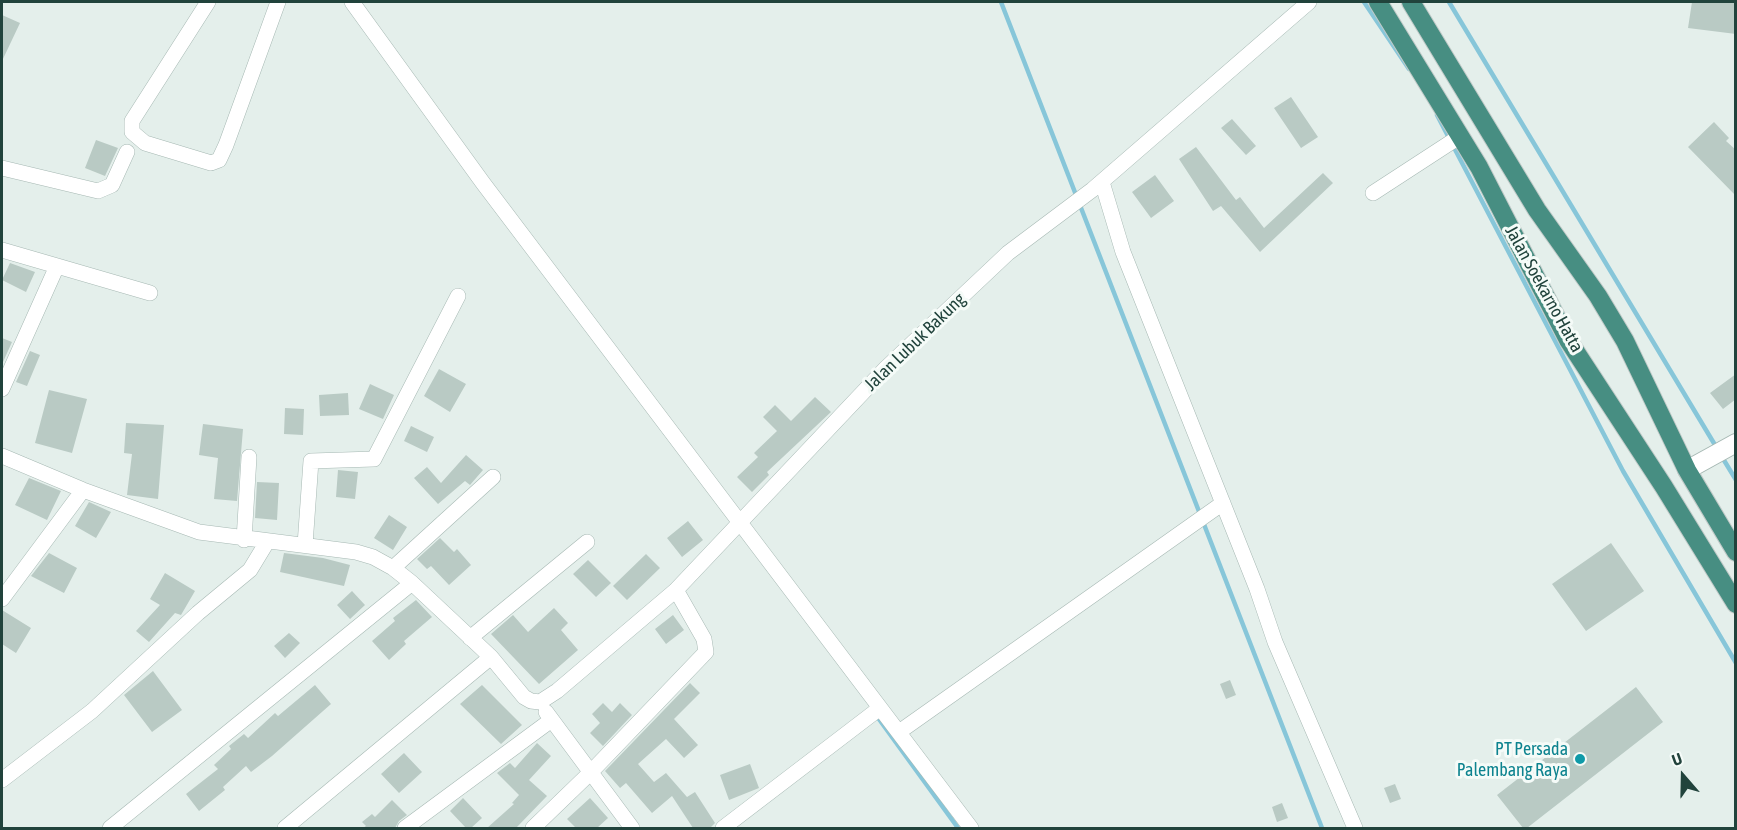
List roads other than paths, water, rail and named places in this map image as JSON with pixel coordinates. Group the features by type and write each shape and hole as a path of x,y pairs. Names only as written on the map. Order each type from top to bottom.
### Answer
{"highway":[{"name":"Jalan Soekarno Hatta","path":"1378,2 1479,167 1568,340 1664,487 1736,604"},
{"name":"Jalan Soekarno Hatta","path":"1411,2 1460,78 1537,210 1598,296 1625,341 1687,470 1736,552"}],"street":[{"path":"208,2 132,121 132,132 145,143 211,163 219,160 226,146 278,2"},
{"path":"352,2 483,183 878,710 899,732 971,828"},
{"name":"Jalan Lubuk Bakung","path":"540,702 557,691 676,590 711,551 740,525 886,368 1008,253 1097,186 1309,2"},
{"path":"1373,193 1459,136"},
{"path":"2,168 98,191 112,185 128,152"},
{"path":"1097,186 1219,506 1355,828"},
{"path":"2,250 150,293"},
{"path":"2,389 57,266"},
{"path":"305,545 310,461 374,459 458,296"},
{"path":"1687,470 1733,445"},
{"path":"2,456 83,490 199,532 244,540 356,552 393,568 491,657 517,691 531,701 540,702 550,721 632,828"},
{"path":"244,540 249,457"},
{"path":"393,568 493,477"},
{"path":"2,599 83,490"},
{"path":"899,732 1219,506"},
{"path":"2,780 92,711 198,613 250,570 267,542"},
{"path":"470,638 587,542"},
{"path":"110,828 412,583"},
{"path":"533,828 590,773 706,652 704,639 676,590"},
{"path":"285,828 491,657"},
{"path":"723,828 878,710"},
{"path":"405,828 550,721"}],"waterway":[{"path":"1001,2 1322,828"},
{"path":"1364,2 1409,69"},
{"path":"1449,2 1718,450"},
{"path":"1437,115 1623,471 1736,663"},
{"path":"1722,457 1736,480"},
{"path":"876,715 958,828"}],"place":[{"name":"PT Persada Palembang Raya","path":"1580,759"}]}
